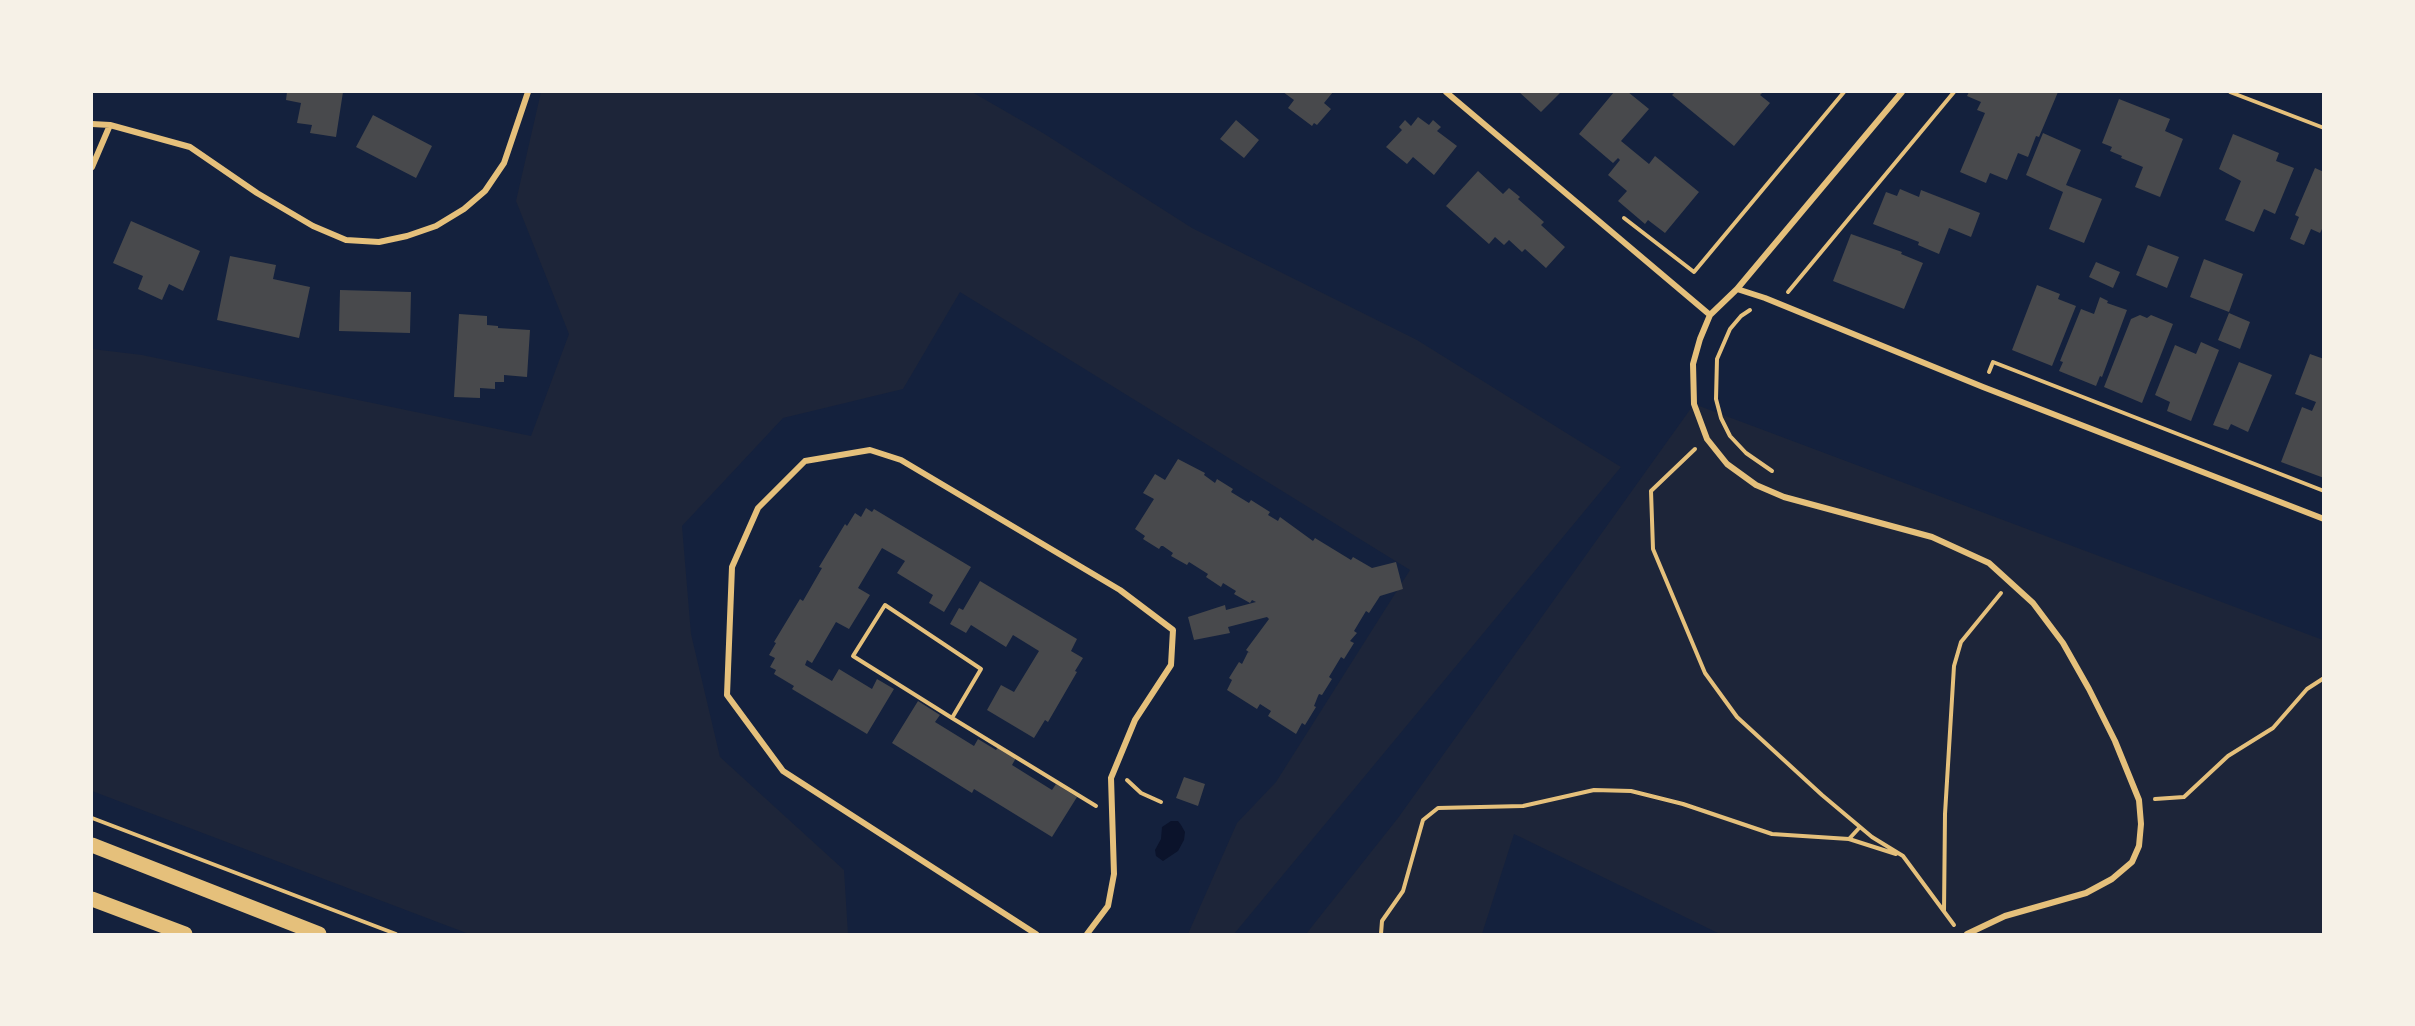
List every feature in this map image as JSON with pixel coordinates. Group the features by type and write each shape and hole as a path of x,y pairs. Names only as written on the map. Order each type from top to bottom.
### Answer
{"main road":[{"path":"92,845 319,934"},
{"path":"92,899 185,934"}],"street":[{"path":"92,124 110,125 190,147 257,193 313,226 346,240 379,242 436,226 464,209 485,191 504,163 528,92"},
{"path":"1446,92 1710,315"},
{"path":"1902,92 1737,289 1710,315 1693,364 1694,404 1707,439 1726,464 1756,485 1784,497 1932,537 1989,563 2011,580 2033,603 2062,643 2115,741 2139,800 2141,824 2139,846 2132,862 2112,879 2086,893 2005,916 1967,934"},
{"path":"92,166 110,125"},
{"path":"1737,289 1765,298 1983,387 2324,519"},
{"path":"1036,934 783,771 727,695 732,567 758,508 805,462 870,450 901,460 1120,590 1173,630 1171,665 1135,720 1111,778 1114,874 1108,906 1087,934"}],"path":[{"path":"1615,211 1694,272 1844,92"},
{"path":"1772,471 1746,453 1730,436 1721,418 1716,399 1717,359 1730,329 1741,316 1765,298 1786,294 1954,92"},
{"path":"2230,92 2324,128"},
{"path":"1983,387 1993,362 2324,491"},
{"path":"1707,439 1651,491 1653,549 1705,674 1737,717 1860,827 1903,856 1956,927"},
{"path":"1944,911 1945,836 1954,666 1961,642 2011,580"},
{"path":"952,718 981,669 885,605 853,656 952,718 1112,815"},
{"path":"2139,800 2184,797 2228,756 2273,728 2307,689 2324,678"},
{"path":"1115,769 1141,794 1161,802"},
{"path":"1381,934 1382,921 1403,891 1423,820 1438,808 1523,806 1594,790 1630,791 1683,804 1772,834 1849,839 1903,856"},
{"path":"92,818 396,934"},
{"path":"1849,839 1860,827"}],"shaded area":[{"path":"541,92 972,92 1043,133 1192,228 1417,340 1621,467 1234,934 1188,934 1237,823 1276,782 1410,570 960,292 903,389 783,418 682,526 691,634 720,757 844,870 848,934 469,934 92,791 92,349 142,355 531,436 569,334 516,201"},
{"path":"1694,404 2323,640 2323,934 1720,934 1514,834 1482,934 1306,934 1398,818"},
{"path":"1171,821 1178,821 1181,825 1185,832 1184,840 1178,851 1163,861 1156,856 1155,850 1161,839 1162,827"}],"building":[{"path":"287,92 343,92 336,137 310,133 312,125 297,123 301,103 286,100"},
{"path":"1283,92 1333,92 1324,103 1331,109 1317,125 1314,123 1312,126 1288,108 1294,100"},
{"path":"1519,92 1561,92 1541,112"},
{"path":"1614,92 1628,92 1649,109 1621,141 1649,164 1655,156 1699,192 1665,233 1648,220 1645,224 1618,201 1627,191 1608,175 1620,160 1618,158 1613,163 1579,134"},
{"path":"1675,92 1763,92 1760,95 1770,103 1734,146 1672,95"},
{"path":"1969,92 2058,92 2028,157 2018,153 2007,180 1990,173 1986,183 1960,172 1985,113 1977,110 1981,102 1967,96"},
{"path":"2119,99 2170,119 2165,131 2183,139 2160,197 2135,187 2143,167 2121,158 2122,156 2110,151 2112,147 2102,143"},
{"path":"373,115 432,146 416,178 356,147"},
{"path":"1418,117 1429,125 1433,120 1441,127 1437,131 1457,146 1434,175 1413,157 1407,164 1386,147 1402,130 1399,127 1405,120 1411,126"},
{"path":"1236,120 1259,140 1244,158 1220,139"},
{"path":"2043,133 2081,150 2066,185 2102,199 2084,243 2049,229 2063,192 2026,175"},
{"path":"2233,134 2279,153 2276,161 2294,168 2275,214 2264,209 2254,232 2225,220 2241,181 2219,169"},
{"path":"2315,168 2324,172 2324,225 2320,233 2311,229 2304,245 2290,239 2299,217 2295,215"},
{"path":"1478,171 1503,194 1509,188 1520,197 1518,199 1544,222 1541,225 1565,247 1546,268 1525,249 1522,252 1509,240 1504,245 1495,237 1489,244 1446,206"},
{"path":"1900,189 1919,197 1921,190 1980,213 1971,237 1949,228 1939,254 1918,245 1919,242 1873,224 1886,192 1897,196"},
{"path":"131,221 200,251 183,291 169,284 162,300 138,289 143,276 113,263"},
{"path":"1851,234 1902,252 1901,254 1923,263 1904,309 1833,281"},
{"path":"2148,245 2179,257 2167,288 2136,275"},
{"path":"230,256 276,265 273,279 310,287 299,338 217,320"},
{"path":"2204,259 2243,274 2229,312 2190,297"},
{"path":"2096,262 2120,272 2113,288 2089,277"},
{"path":"2037,285 2060,294 2058,299 2076,306 2052,366 2012,350"},
{"path":"340,290 411,292 410,333 339,331"},
{"path":"2100,297 2108,301 2107,303 2127,310 2102,377 2100,376 2096,386 2059,371 2063,362 2060,361 2081,309 2094,314"},
{"path":"2229,313 2250,322 2240,349 2218,340"},
{"path":"459,314 487,316 487,325 498,326 498,328 530,330 527,377 504,375 504,382 495,382 495,389 480,388 480,398 454,397"},
{"path":"2140,315 2147,318 2151,315 2173,324 2142,403 2104,387 2131,319"},
{"path":"2201,342 2219,350 2191,421 2167,411 2170,402 2155,395 2175,345 2196,354"},
{"path":"2310,354 2324,359 2324,478 2281,462 2302,407 2312,411 2316,402 2295,394"},
{"path":"2239,362 2272,375 2248,432 2231,424 2228,430 2213,425"},
{"path":"1178,459 1205,473 1204,475 1215,483 1217,479 1233,489 1231,492 1249,503 1251,500 1270,512 1268,515 1278,521 1280,517 1313,541 1315,538 1351,560 1353,557 1372,568 1396,562 1403,589 1380,596 1369,613 1366,611 1354,631 1357,633 1350,641 1354,643 1344,659 1341,657 1329,677 1332,679 1322,695 1318,696 1314,706 1316,707 1305,725 1302,723 1296,734 1268,716 1271,711 1260,704 1257,709 1227,690 1232,680 1229,678 1239,662 1242,664 1248,652 1250,653 1246,650 1269,619 1267,617 1228,627 1230,633 1194,640 1188,617 1225,605 1226,610 1256,602 1252,600 1250,603 1234,594 1236,591 1223,583 1221,587 1206,577 1208,574 1189,562 1187,565 1171,556 1173,553 1163,546 1159,549 1143,539 1145,536 1135,529 1154,499 1143,493 1155,474 1165,480"},
{"path":"866,508 872,512 874,509 971,567 944,612 929,603 933,595 897,573 905,561 882,548 858,588 870,595 849,629 836,622 812,663 807,660 805,665 832,681 839,669 872,689 877,679 894,689 867,734 792,689 794,686 774,674 776,670 770,667 775,658 769,655 776,643 774,642 800,599 803,601 822,568 819,567 845,524 847,526 855,513 861,517"},
{"path":"980,581 1077,639 1071,651 1083,658 1075,671 1077,672 1048,722 1045,720 1034,738 987,710 1001,685 1014,692 1039,651 1013,635 1006,647 971,625 966,633 950,624 959,608 963,610"},
{"path":"918,701 940,715 935,722 974,746 978,739 996,750 998,747 1016,758 1012,765 1052,790 1056,784 1077,797 1052,837 974,789 972,793 892,743"},
{"path":"1184,777 1205,784 1198,806 1176,798"}]}
